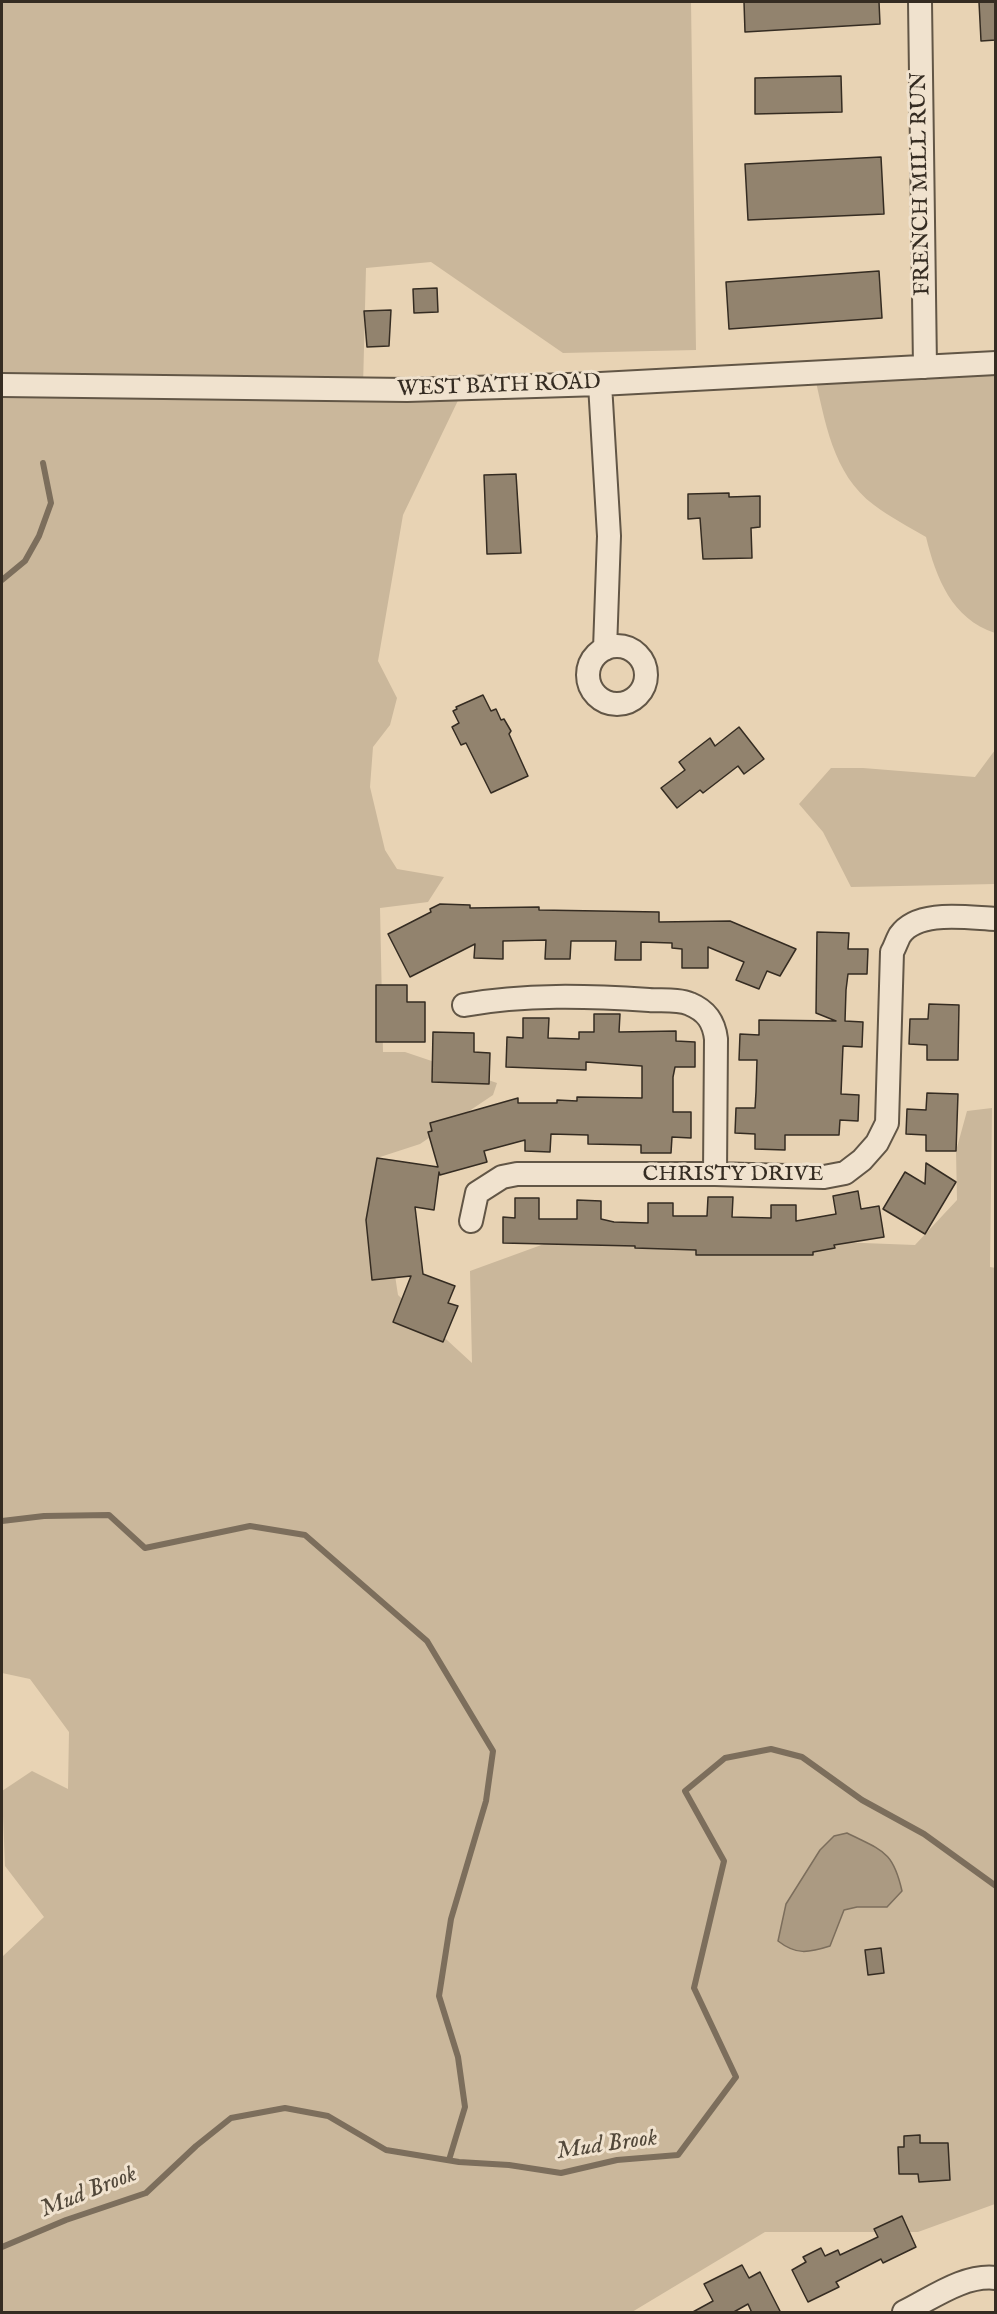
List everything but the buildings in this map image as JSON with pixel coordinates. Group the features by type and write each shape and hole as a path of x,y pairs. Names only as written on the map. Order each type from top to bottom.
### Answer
{"street":[{"name":"FRENCH MILL RUN","path":"920,2 925,367"},
{"name":"WEST BATH ROAD","path":"2,385 407,390 600,384 996,363"},
{"path":"600,384 609,536 605,649"},
{"name":"CHRISTY DRIVE","path":"471,1221 477,1193 502,1178 517,1174 715,1174 824,1178 845,1173 862,1160 877,1143 886,1123 890,1095 892,952 900,934 912,923 930,919 996,919"},
{"path":"464,1005 506,997 621,999 689,1003 704,1012 714,1022 716,1039 715,1174"},
{"path":"904,2313 963,2282 987,2277 996,2278"}],"shaded area":[{"path":"2,2 691,2 696,350 563,353 431,262 366,268 363,387 464,388 403,515 378,661 397,698 390,725 373,747 370,787 385,850 397,869 444,877 428,902 380,908 383,1052 405,1052 497,1083 493,1095 420,1144 377,1158 398,1295 472,1363 470,1271 577,1232 915,1245 957,1200 956,1151 967,1111 992,1108 990,1267 996,1268 995,2204 918,2232 765,2232 632,2312 2,2312 2,1957 44,1917 5,1866 2,1791 32,1771 68,1789 69,1732 30,1679 2,1673"},
{"path":"995,363 995,633 967,618 948,595 935,567 926,537 874,505 848,478 832,445 814,373"},
{"path":"995,750 995,884 851,887 823,832 799,804 831,768 863,768 975,777"},
{"path":"847,1833 885,1854 895,1868 902,1891 887,1907 857,1907 844,1910 830,1946 797,1951 784,1946 778,1941 786,1904 820,1850 834,1836"}],"waterway":[{"path":"2,580 25,561 39,536 51,503 43,463"},
{"path":"2,1521 44,1516 109,1515 145,1548 250,1526 305,1535 427,1641 493,1751 486,1801 451,1919 439,1996 458,2057 465,2107 449,2160"},
{"name":"Mud Brook","path":"2,2247 66,2220 146,2193 196,2146 231,2118 285,2108 328,2116 386,2150 459,2162 509,2165 561,2173 617,2160 678,2155 736,2077 694,1988 724,1861 685,1791 725,1758 771,1749 802,1757 862,1800 924,1834 996,1886"}]}
